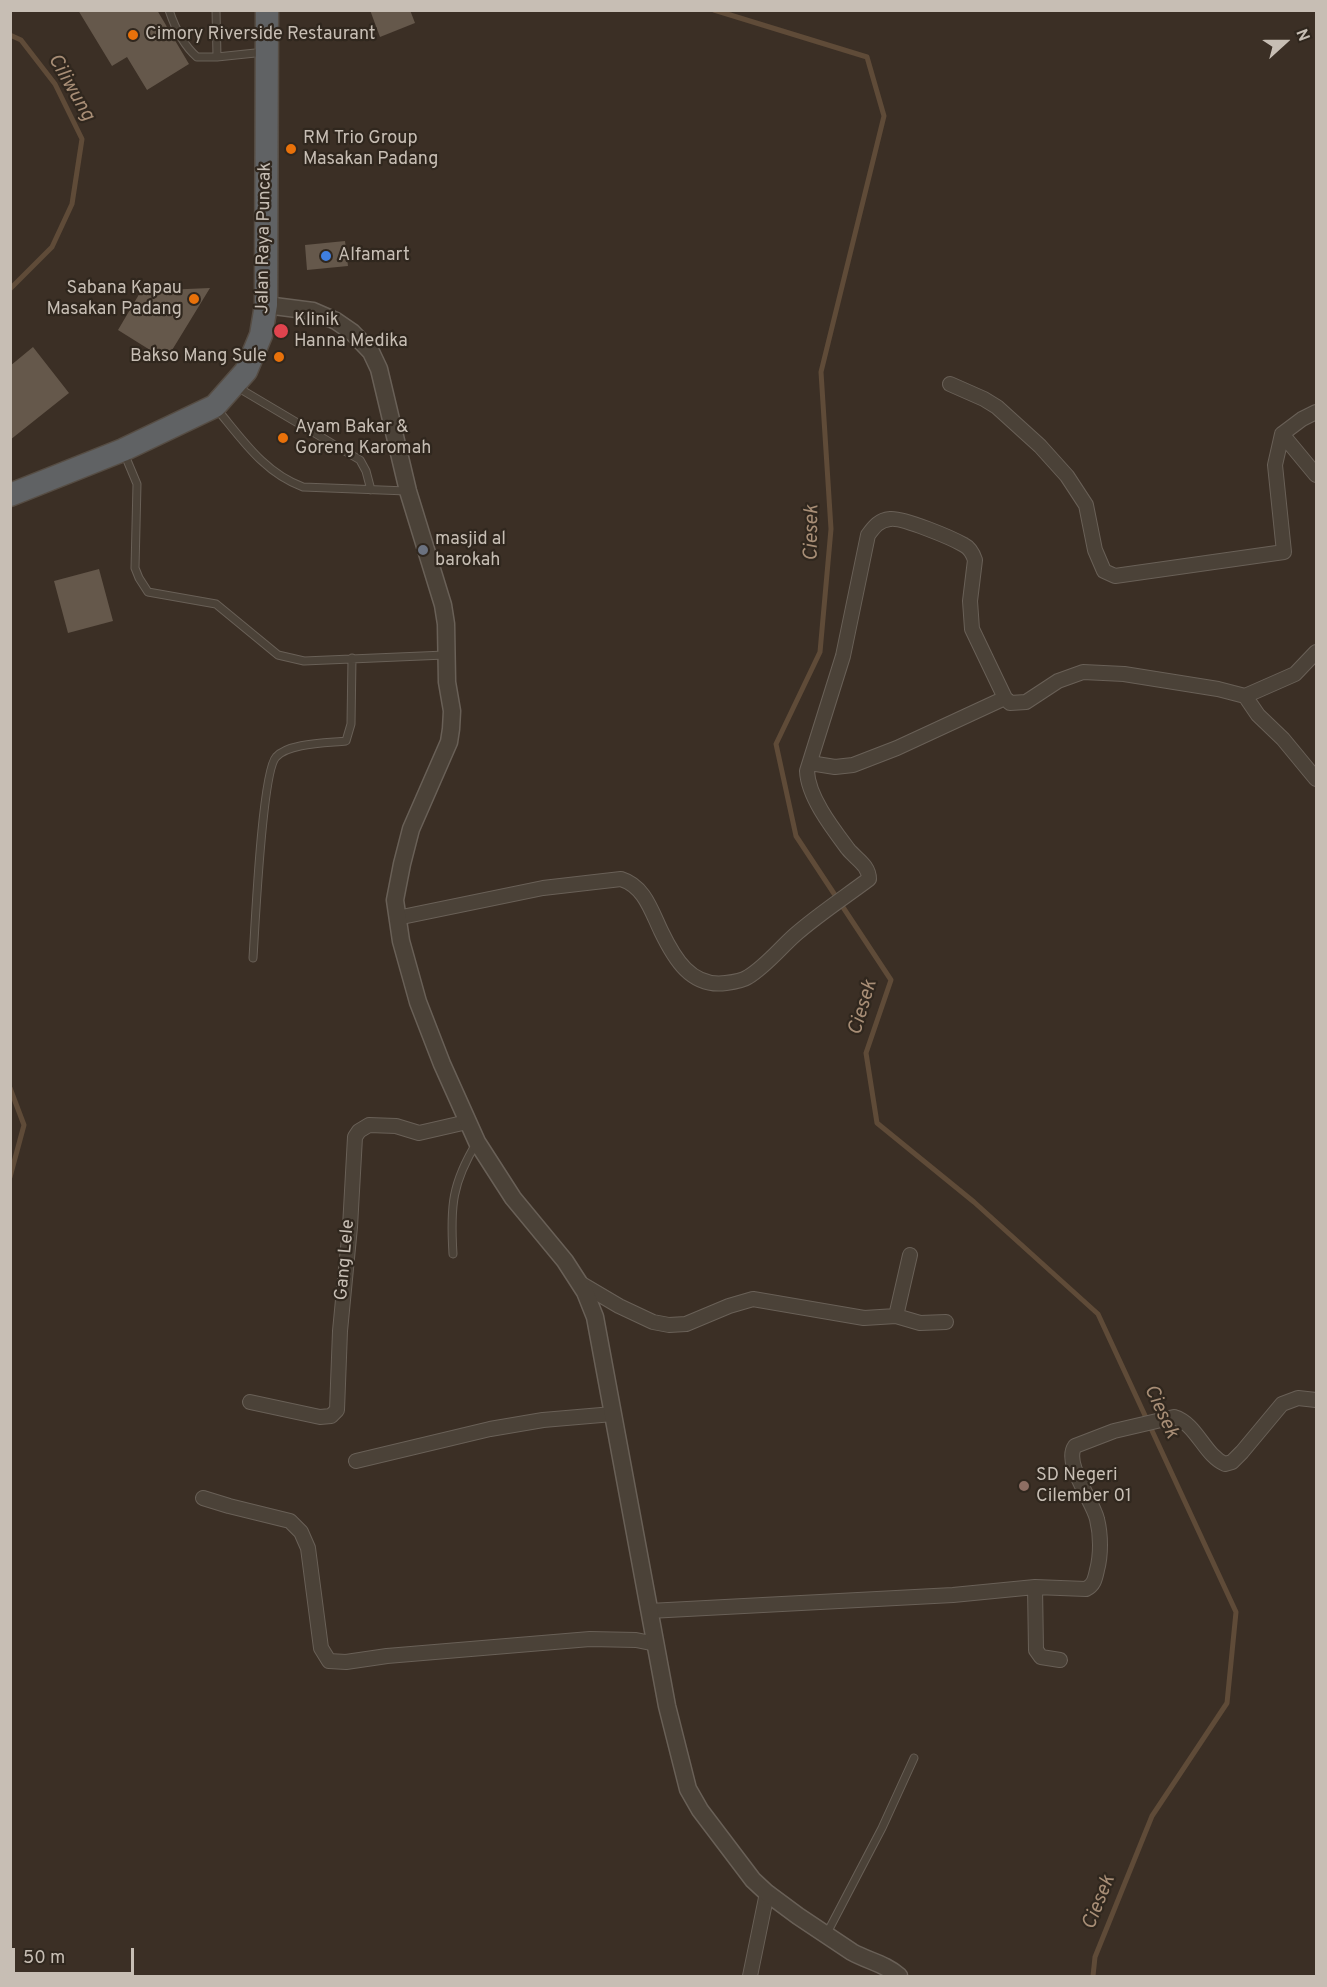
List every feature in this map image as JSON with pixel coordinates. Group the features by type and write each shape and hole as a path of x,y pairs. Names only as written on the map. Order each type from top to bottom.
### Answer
{"highway":[{"name":"Jalan Raya Puncak","path":"10,495 123,450 215,406 246,371 261,336 266,305 267,10"}],"street":[{"path":"266,305 313,311 336,321 352,332 371,352 379,369 408,491 443,605 446,624 447,682 452,711 449,742 411,829 395,900 409,974 418,1002 477,1142 513,1198 566,1261 580,1283 597,1324 649,1611 675,1740 688,1789 700,1810 753,1880 767,1893 825,1935 862,1958 883,1965 899,1977"},
{"path":"950,384 997,407 1059,467 1086,506 1095,550 1104,571 1115,576 1284,552 1275,465 1282,434 1302,419 1317,412"},
{"path":"1282,434 1317,475"},
{"path":"397,918 543,888 621,879 631,882 639,890 682,968 698,980 718,984 735,982 749,976 797,933 869,879 866,867 850,851 824,815 808,781 807,771 843,656 868,535 874,527 886,519 900,519 966,546 974,555 970,601 972,629 1005,698 1013,704 1026,702 1058,681 1083,672 1104,672 1218,689 1245,696 1295,674 1317,652"},
{"path":"1245,696 1258,715 1283,739 1317,779"},
{"path":"810,763 835,767 853,765 897,748 1005,698"},
{"name":"Gang Lele","path":"250,1402 320,1417 331,1416 337,1410 340,1331 350,1227 355,1137 359,1131 369,1125 382,1125 425,1132 467,1122"},
{"path":"896,1316 910,1255"},
{"path":"580,1283 619,1306 653,1322 669,1325 686,1324 729,1306 753,1299 864,1318 896,1316 920,1323 946,1322"},
{"path":"649,1611 953,1595 1035,1587 1086,1589 1092,1586 1098,1564 1098,1526 1097,1517 1076,1472 1072,1450 1075,1446 1134,1426 1174,1417 1187,1425 1215,1458 1225,1464 1232,1462 1242,1452 1282,1404 1298,1398 1317,1400"},
{"path":"356,1461 490,1429 543,1420 613,1414"},
{"path":"203,1498 291,1521 301,1532 308,1548 321,1648 329,1661 341,1663 387,1656 590,1639 636,1640 656,1644"},
{"path":"1035,1587 1036,1650 1041,1657 1060,1660"},
{"path":"750,1977 767,1893"}],"lane":[{"path":"169,10 188,49 197,57 267,51"},
{"path":"216,10 217,57"},
{"path":"235,385 360,460 366,471 371,490"},
{"path":"215,406 260,460 291,482 303,487 408,491"},
{"path":"123,450 137,484 135,568 148,592 216,604 278,655 304,661 446,655"},
{"path":"253,958 262,838 268,782 274,758 286,748 346,741 351,724 352,658"},
{"path":"453,1254 451,1212 454,1193 463,1165 477,1142"},
{"path":"825,1935 882,1828 914,1758"}],"building":[{"name":"Cimory Riverside Restaurant","path":"78,10 157,10 189,64 147,90 127,57 112,66"},
{"path":"370,10 410,10 415,23 380,37"},
{"name":"Alfamart","path":"345,241 348,266 307,270 305,245"},
{"path":"210,288 166,360 118,330 141,291"},
{"path":"33,347 69,393 10,440 10,366"},
{"path":"99,569 113,621 68,633 54,581"}],"waterway":[{"name":"Ciesek","path":"714,10 867,57 884,116 821,372 831,529 820,652 776,744 796,836 891,980 866,1053 877,1123 974,1202 1098,1314 1236,1612 1227,1703 1152,1816 1095,1957 1093,1976"},
{"name":"Ciliwung","path":"10,35 21,40 55,84 82,139 72,204 52,247 10,289"},
{"name":"Ciliwung","path":"10,1088 24,1125 10,1177"}],"place":[{"name":"Cimory Riverside Restaurant","path":"133,35"},
{"name":"RM Trio Group Masakan Padang","path":"291,149"},
{"name":"Alfamart","path":"326,256"},
{"name":"Sabana Kapau Masakan Padang","path":"194,299"},
{"name":"Klinik Hanna Medika","path":"281,331"},
{"name":"Bakso Mang Sule","path":"279,357"},
{"name":"Ayam Bakar & Goreng Karomah","path":"283,438"},
{"name":"masjid al barokah","path":"423,550"},
{"name":"SD Negeri Cilember 01","path":"1024,1486"}]}
